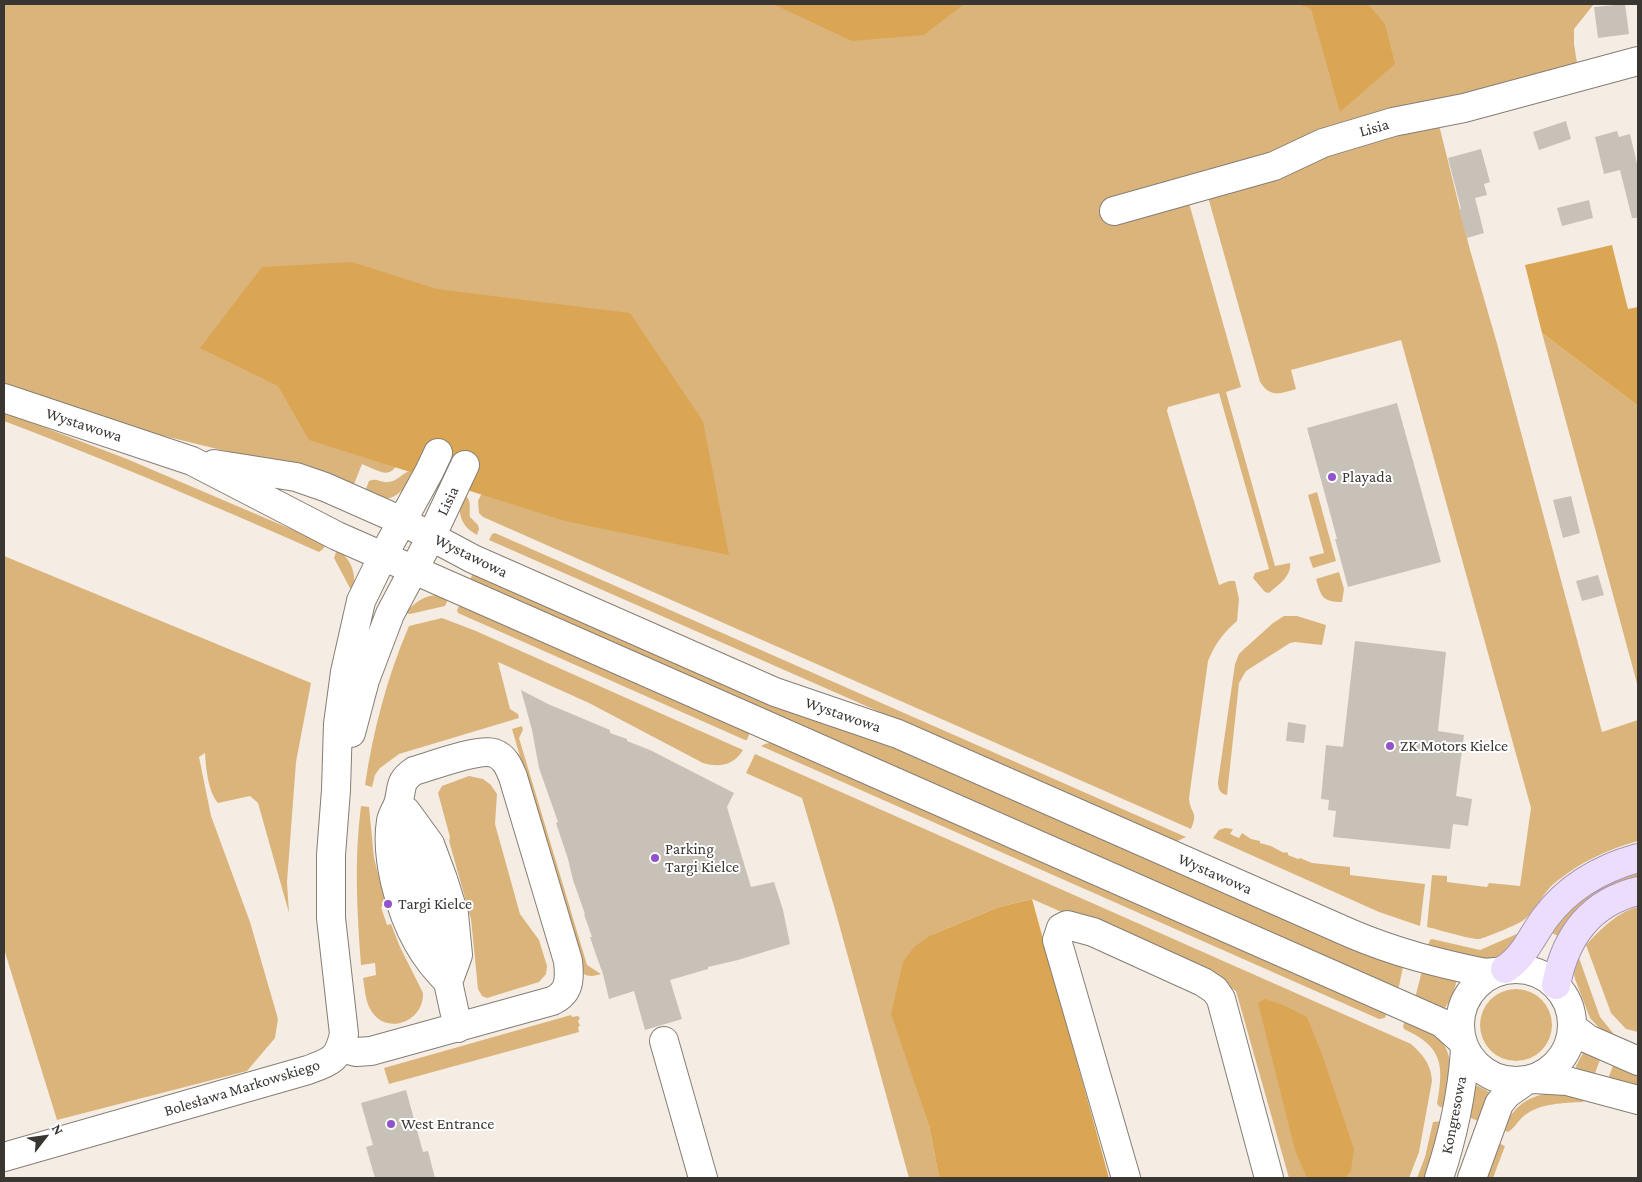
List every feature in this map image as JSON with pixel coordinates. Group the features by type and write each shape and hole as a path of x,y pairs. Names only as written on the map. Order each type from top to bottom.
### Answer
{"main road":[{"path":"1500,971 1510,966 1527,948 1545,918 1571,891 1590,877 1638,858"},
{"path":"1556,986 1560,965 1575,932 1597,910 1611,900 1638,891"}],"street":[{"name":"Lisia","path":"1114,211 1274,166 1323,143 1384,125 1464,108 1638,61"},
{"name":"Wystawowa","path":"4,398 192,461 337,536 1442,1023 1463,1045"},
{"name":"Lisia","path":"402,521 438,453"},
{"name":"Wystawowa","path":"192,461 296,476 325,487 402,521 473,559 767,688 898,734 1381,946 1445,965 1485,973 1500,971"},
{"name":"Lisia","path":"431,537 465,465"},
{"path":"402,521 361,601 345,672 338,724 336,790 331,855 331,918 344,1034 341,1048 356,1052 371,1051 458,1028 552,1001 566,991 570,982 568,961 513,777 505,761 493,753 475,753 414,771 402,781 399,801 392,819 390,832 394,878 408,922 418,944 448,982 458,1028"},
{"path":"336,790 365,680 390,614 431,537"},
{"path":"399,801 430,844 454,914 458,955 448,982"},
{"path":"1126,1178 1057,940 1061,928 1067,925 1101,936 1203,982 1215,990 1221,999 1269,1178"},
{"path":"1530,1080 1550,1070 1564,1055 1572,1027 1570,1009 1567,1000 1556,986 1538,973 1516,968 1500,971 1475,985 1463,1005 1460,1017 1463,1045 1480,1069 1502,1080 1514,1082 1530,1080 1567,1081 1638,1100"},
{"path":"1572,1027 1588,1039 1638,1061"},
{"path":"664,1041 703,1178"},
{"name":"Kongresowa","path":"1439,1178 1448,1153 1456,1119 1463,1077 1463,1045"},
{"name":"Bolesława Markowskiego","path":"4,1157 308,1070 334,1058 341,1048"},
{"name":"Kongresowa","path":"1472,1178 1499,1104 1507,1094 1530,1080"}],"shaded area":[{"path":"4,4 1594,4 1574,29 1578,69 1438,121 1470,250 1602,732 1638,720 1638,841 1616,848 1585,862 1552,885 1525,919 1483,938 1475,939 1427,927 1432,875 1447,876 1447,882 1487,887 1489,883 1520,886 1531,808 1401,340 1291,370 1296,389 1280,393 1268,391 1260,382 1208,197 1189,203 1241,387 1226,392 1275,566 1290,563 1290,568 1284,580 1269,593 1265,592 1253,578 1255,573 1269,569 1219,393 1168,407 1167,411 1219,585 1235,581 1239,599 1237,621 1220,639 1208,661 1189,798 1194,816 1191,829 483,517 479,513 478,501 490,476 402,455 394,469 386,473 362,464 352,489 287,466 115,424 4,384"},
{"path":"773,4 964,4 924,35 852,41"},
{"path":"1298,4 1368,4 1385,24 1395,64 1340,112 1311,9"},
{"path":"1612,245 1628,309 1638,307 1638,406 1542,333 1525,265"},
{"path":"352,262 437,289 630,313 703,421 729,555 565,521 309,440 278,386 200,348 262,267"},
{"path":"1542,333 1638,406 1638,687"},
{"path":"4,412 127,459 326,544 319,552 162,484 4,421"},
{"path":"410,471 415,474 402,490 394,496 382,499 364,494 369,481 391,482"},
{"path":"1317,492 1336,561 1313,568 1309,557 1324,553 1308,495"},
{"path":"461,493 469,500 470,517 478,525 479,529 477,535 466,527 461,517"},
{"path":"495,533 1186,837 1175,842 489,540 492,534"},
{"path":"337,549 352,567 354,591 351,590 334,558"},
{"path":"4,556 311,683 296,762 287,882 289,913 258,803 250,796 218,803 210,786 205,753 199,757 211,816 250,922 278,1019 275,1038 247,1071 57,1120 4,949"},
{"path":"1339,572 1344,589 1342,602 1330,601 1321,594 1316,579"},
{"path":"473,573 894,747 1349,947 1403,967 1399,986 1398,988 470,580"},
{"path":"436,595 448,599 445,606 410,614 405,613 422,599"},
{"path":"460,604 750,732 747,740 458,613 457,610"},
{"path":"1284,616 1297,616 1326,625 1322,645 1290,643 1246,671 1239,683 1227,795 1223,794 1218,787 1218,782 1235,664 1243,650 1273,623"},
{"path":"442,618 476,631 743,750 735,759 726,764 703,763 589,703 498,662 510,709 518,714 519,718 399,754 380,768 375,775 372,787 365,785 382,704 409,626"},
{"path":"522,726 523,730 519,738 587,965 601,974 599,975 590,976 584,974 512,729"},
{"path":"773,742 1387,1012 1385,1018 1379,1019 761,746"},
{"path":"755,754 1411,1044 1426,1060 1432,1081 1419,1152 1409,1178 1289,1178 1236,991 1219,981 1032,899 999,907 931,935 929,1125 939,1178 909,1178 834,906 802,798 746,773"},
{"path":"469,776 483,779 491,785 497,794 495,824 520,914 539,940 547,966 546,974 539,982 487,998 482,996 478,989 471,919 449,841 450,837 438,793 442,786"},
{"path":"361,806 369,807 374,858 386,905 381,907 387,925 391,924 400,947 423,993 422,1003 418,1011 404,1022 395,1024 386,1023 372,1012 365,991 363,978 376,975 375,963 361,965 357,905 357,866"},
{"path":"1225,828 1233,829 1230,834 1239,838 1242,833 1251,839 1260,841 1260,843 1288,853 1288,855 1298,859 1300,858 1312,863 1350,867 1350,875 1425,884 1420,926 1379,912 1213,838 1219,830"},
{"path":"1638,869 1638,879 1567,923 1558,936 1550,932 1568,910 1589,894"},
{"path":"1032,899 1109,1178 939,1178 929,1125 891,1014 903,962 914,947 931,935 999,907"},
{"path":"1638,907 1638,1032 1626,1029 1611,1013 1586,945 1616,917"},
{"path":"1519,933 1517,940 1509,949 1488,959 1427,948 1432,939 1480,950"},
{"path":"1576,957 1579,958 1600,1017 1613,1033 1612,1036 1605,1034 1590,1018 1575,979"},
{"path":"1422,971 1456,980 1452,996 1444,1009 1415,998"},
{"path":"1509,989 1523,989 1542,999 1552,1018 1552,1032 1542,1051 1523,1061 1509,1061 1490,1051 1480,1032 1480,1018 1490,999"},
{"path":"1265,999 1283,1005 1307,1017 1323,1057 1354,1149 1351,1171 1345,1178 1307,1178 1295,1150 1258,1003"},
{"path":"571,1015 572,1017 578,1016 580,1018 578,1021 580,1026 578,1027 579,1032 389,1084 384,1068"},
{"path":"1406,1019 1431,1031 1446,1047 1449,1057 1450,1076 1446,1108 1440,1107 1437,1104 1440,1078 1438,1059 1427,1043 1404,1029 1403,1026"},
{"path":"1584,1051 1601,1057 1594,1076 1576,1070 1576,1066"},
{"path":"1614,1063 1638,1073 1638,1087 1608,1079"},
{"path":"1474,1086 1478,1086 1491,1093 1481,1122 1468,1117"},
{"path":"1561,1092 1584,1099 1583,1102 1553,1104 1538,1108 1520,1119 1508,1132 1503,1130 1513,1113 1526,1101 1541,1095"},
{"path":"1443,1121 1429,1178 1417,1178 1425,1157 1433,1122"},
{"path":"1498,1143 1505,1146 1493,1178 1485,1178"}],"building":[{"path":"1625,4 1629,34 1598,38 1594,7"},
{"path":"1566,121 1571,139 1539,150 1533,132"},
{"path":"1617,131 1619,137 1630,134 1638,168 1638,218 1632,218 1620,170 1604,174 1595,137"},
{"path":"1481,149 1490,182 1484,184 1487,195 1475,198 1484,233 1467,238 1448,158"},
{"path":"1589,200 1593,218 1562,226 1557,208"},
{"path":"1397,403 1441,562 1348,587 1307,428"},
{"path":"1571,496 1580,533 1563,538 1553,500"},
{"path":"1598,575 1604,595 1582,601 1576,581"},
{"name":"ZK Motors Kielce","path":"1355,641 1446,652 1438,731 1464,735 1456,796 1472,799 1468,826 1453,824 1450,849 1333,837 1336,811 1328,810 1329,800 1321,799 1326,745 1343,747"},
{"name":"Parking Targi Kielce","path":"521,690 548,704 610,730 610,733 650,750 734,793 727,807 751,887 774,882 783,910 790,944 708,967 708,969 670,980 682,1019 645,1030 634,991 609,999 603,974 590,937 592,937 556,823 558,822 539,768 532,730"},
{"path":"1288,722 1306,725 1304,743 1286,741"},
{"name":"West Entrance","path":"406,1090 423,1152 428,1151 435,1178 375,1178 366,1147 373,1145 361,1103"}],"place":[{"name":"Playada","path":"1332,477"},
{"name":"ZK Motors Kielce","path":"1390,746"},
{"name":"Parking Targi Kielce","path":"655,858"},
{"name":"Targi Kielce","path":"388,904"},
{"name":"West Entrance","path":"391,1124"}]}
